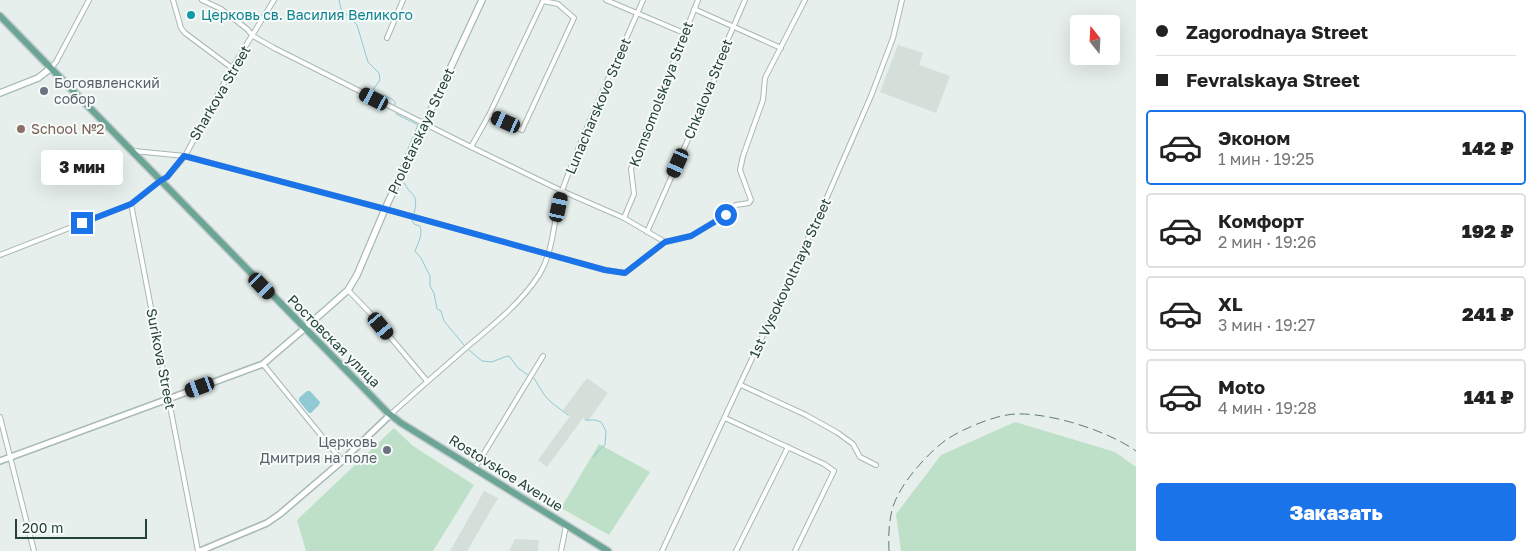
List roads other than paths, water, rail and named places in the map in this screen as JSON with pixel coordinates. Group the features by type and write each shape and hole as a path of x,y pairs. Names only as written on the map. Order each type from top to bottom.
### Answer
{"main road":[{"name":"Proletarskaya Street","path":"304,329 348,290 357,275 385,209 482,0"},
{"name":"Ростовская улица","path":"0,16 390,415"},
{"path":"0,93 38,78 51,68"},
{"name":"Rostovskoe Avenue","path":"390,415 608,551"}],"street":[{"path":"51,68 89,0"},
{"path":"173,0 181,28 185,33 232,68"},
{"path":"202,0 221,9 253,36 283,53 471,147 562,191 624,218 665,242"},
{"name":"Sharkova Street","path":"160,181 167,177 184,156 232,68 274,0"},
{"path":"387,38 403,0"},
{"path":"606,0 684,33"},
{"name":"Lunacharskovo Street","path":"390,415 505,315 528,291 540,274 548,254 562,191 590,119 643,0"},
{"name":"Komsomolskaya Street","path":"624,218 634,194 631,169 698,0"},
{"name":"Chkalova Street","path":"647,232 716,76 722,53 745,0"},
{"path":"131,151 184,156 605,270 625,273 665,242 691,236 726,215 736,205 747,204 751,200 740,170 763,100 765,78 805,0"},
{"name":"1st Vysokovoltnaya Street","path":"662,551 821,211 871,96 893,38 902,0"},
{"path":"471,147 489,115 543,1 559,2 574,18 522,130 489,115"},
{"path":"694,9 782,48"},
{"path":"0,255 131,204 160,181"},
{"name":"Surikova Street","path":"131,204 199,551"},
{"path":"348,290 428,381"},
{"path":"0,461 263,364 304,329"},
{"path":"475,468 543,356"},
{"path":"263,364 342,461"},
{"path":"740,385 806,415 838,433 852,444 860,457 876,465"},
{"path":"199,551 267,523 280,514 342,461 390,415"},
{"path":"0,417 34,551"},
{"path":"725,418 824,464 834,471 795,551"},
{"path":"736,551 788,447"},
{"path":"561,551 566,526"}],"water":[{"path":"307,391 310,391 320,402 311,413 299,401 299,398"}],"waterway":[{"path":"339,0 341,9 357,25 368,62 379,73 380,80 374,91 392,99 395,105"},
{"path":"396,114 418,125 399,170"},
{"path":"403,180 415,197 414,213"},
{"path":"412,220 421,229 421,236 415,251 421,258 430,276 430,286 434,293 437,309 441,311 444,321 464,345"},
{"path":"469,350 482,361 492,362 507,356 510,357 518,368 528,375"},
{"path":"534,378 545,396 568,415"},
{"path":"585,420 601,422 606,431 605,445 593,458"}],"railway":[{"path":"889,551 891,515 895,501 907,481 939,445 970,427 1009,415 1031,414 1063,420 1095,430 1136,451"}],"place":[{"name":"Церковь св. Василия Великого","path":"191,15"},
{"name":"Богоявленский собор","path":"44,91"},
{"name":"School №2","path":"21,129"},
{"name":"Церковь Дмитрия на поле","path":"387,450"}]}
